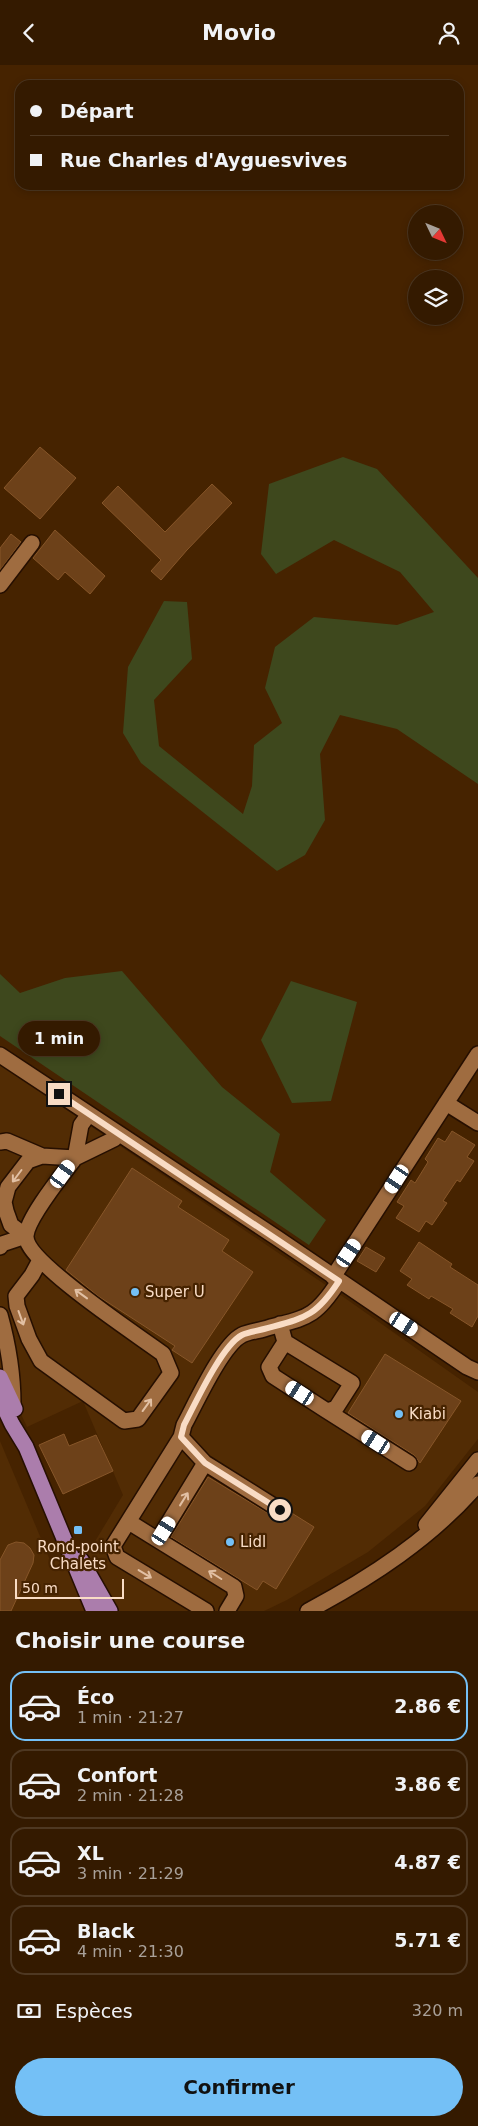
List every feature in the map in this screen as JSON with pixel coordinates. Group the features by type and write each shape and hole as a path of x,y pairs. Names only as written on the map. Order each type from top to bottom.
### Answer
{"main road":[{"path":"0,1377 12,1424 26,1447 94,1611"},
{"path":"58,1522 110,1611"}],"street":[{"path":"0,585 32,543"},
{"path":"206,1611 117,1557 113,1546 181,1437 184,1425 227,1349 241,1335 298,1321 315,1311 326,1301 336,1279 358,1241 478,1054"},
{"path":"0,1055 472,1369 478,1379"},
{"path":"446,1103 478,1123"},
{"path":"40,1260 32,1275 16,1296 16,1306 36,1353 41,1361 124,1421 138,1419 171,1373 163,1354 50,1271 40,1260 30,1249 26,1236 29,1226 41,1205 75,1158 81,1125 89,1114"},
{"path":"0,1142 7,1141 42,1156 75,1158 114,1139 118,1133"},
{"path":"26,1236 11,1225 4,1202 8,1187 28,1161 42,1156"},
{"path":"0,1231 2,1233 26,1236"},
{"path":"0,1247 2,1244 26,1236"},
{"path":"0,1315 6,1336 13,1381 6,1401"},
{"path":"280,1324 285,1342 352,1383 336,1408 327,1411"},
{"path":"285,1342 269,1367 273,1376 409,1463"},
{"path":"181,1437 205,1463 280,1510"},
{"path":"405,1549 448,1500 478,1460"},
{"path":"158,1540 205,1463"},
{"path":"308,1611 374,1573 432,1531 478,1484"},
{"path":"129,1522 234,1587 236,1596 227,1611"}],"shaded area":[{"path":"0,1065 342,1296 478,1392 478,1439 425,1506 368,1552 287,1600 264,1611 0,1611 0,1441 50,1560 91,1548 123,1495 83,1401 27,1427 0,1369"}],"green space":[{"path":"343,457 377,469 478,578 478,784 397,729 340,715 320,754 325,820 305,855 277,871 141,763 123,733 128,667 164,601 187,602 192,659 154,700 159,746 243,814 252,786 254,745 282,723 265,688 275,647 314,617 397,625 434,612 400,572 334,540 276,574 261,554 269,484"},
{"path":"122,971 222,1087 280,1134 270,1172 326,1220 309,1245 0,1036 0,974 20,993 65,978"},
{"path":"291,981 357,1002 331,1101 292,1103 261,1040"}],"building":[{"path":"40,447 76,478 40,519 4,488"},
{"path":"212,484 232,503 161,580 151,571 161,560 102,503 118,486 165,532"},
{"path":"55,530 105,576 90,594 65,572 58,580 33,558"},
{"path":"11,534 21,542 0,570 0,548"},
{"path":"452,1131 475,1145 467,1157 474,1161 460,1182 457,1180 443,1201 447,1203 432,1225 426,1221 419,1232 396,1218 404,1206 397,1202 411,1180 415,1183 428,1162 425,1159 438,1138 445,1142"},
{"path":"132,1168 182,1201 178,1207 229,1240 222,1251 253,1272 192,1363 172,1350 175,1346 98,1296 66,1270"},
{"path":"419,1242 452,1264 450,1267 478,1285 478,1316 472,1327 450,1313 453,1309 431,1296 429,1299 407,1285 412,1279 400,1271"},
{"path":"366,1247 385,1258 376,1272 357,1261"},
{"path":"385,1354 461,1401 420,1463 414,1455 348,1413"},
{"path":"64,1434 69,1446 96,1435 113,1471 63,1494 39,1445"},
{"path":"208,1477 284,1523 290,1512 314,1527 276,1589 263,1581 257,1590 171,1537"},
{"path":"16,1542 24,1543 30,1548 34,1555 33,1563 11,1611 0,1611 0,1560 8,1545"}],"place":[{"name":"Super U","path":"135,1292"},
{"name":"Kiabi","path":"399,1414"},
{"name":"Rond-point Chalets","path":"78,1530"},
{"name":"Lidl","path":"230,1542"}],"route":[{"path":"59,1094 339,1281 326,1301 315,1311 298,1321 241,1335 227,1349 184,1425 181,1437 205,1463 280,1510"}]}
